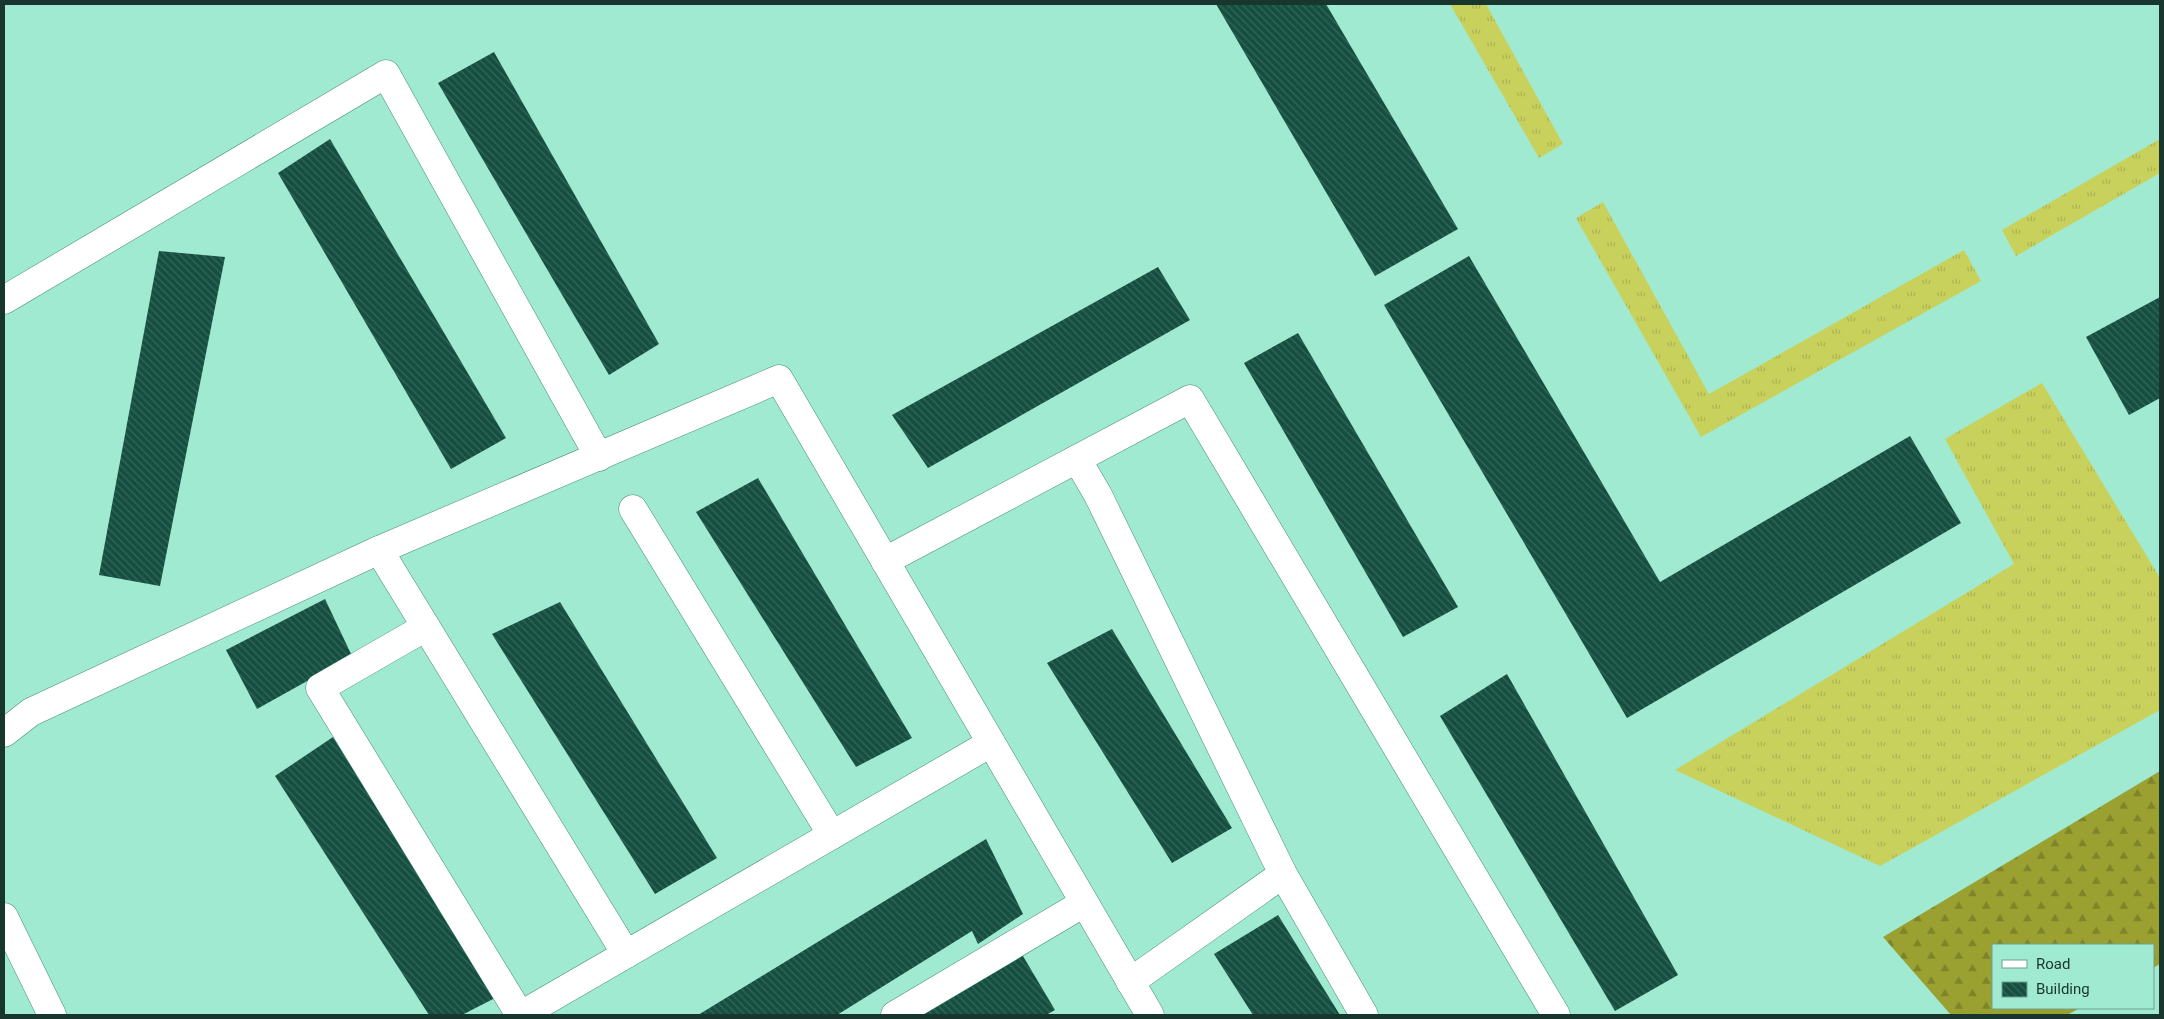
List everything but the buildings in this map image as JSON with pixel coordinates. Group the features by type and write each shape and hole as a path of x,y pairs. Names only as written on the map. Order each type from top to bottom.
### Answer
{"street":[{"path":"4,300 386,74 598,457"},
{"path":"4,733 31,712 379,550 779,379 1148,1015"},
{"path":"885,561 1190,399 1556,1015"},
{"path":"1077,459 1098,495 1283,874 1364,1015"},
{"path":"633,509 832,835"},
{"path":"379,550 626,954"},
{"path":"426,628 320,688 520,1015 991,743"},
{"path":"1130,982 1283,874"},
{"path":"895,1015 1084,903"},
{"path":"4,917 52,1015"}],"green space":[{"path":"1450,4 1486,4 1563,144 1539,158"},
{"path":"2160,139 2160,173 2016,256 2002,230"},
{"path":"1603,202 1709,394 1964,250 1981,281 1701,437 1576,218"},
{"path":"2042,383 2160,578 2160,710 1880,866 1675,770 2014,564 1945,439"},
{"path":"2160,771 2160,964 2154,967 2154,944 1992,944 1992,1009 2078,1009 2067,1015 1951,1015 1883,937"}]}
